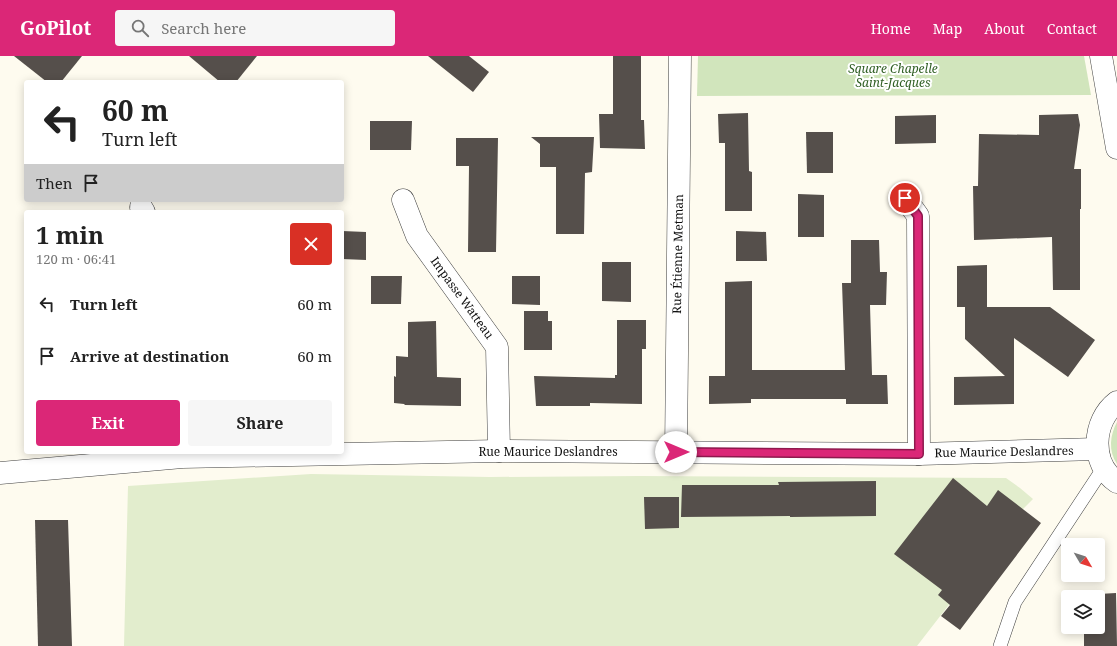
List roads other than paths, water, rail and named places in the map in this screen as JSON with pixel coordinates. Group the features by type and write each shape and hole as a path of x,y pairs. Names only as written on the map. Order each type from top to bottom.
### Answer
{"street":[{"name":"Rue Étienne Metman","path":"676,452 680,56"},
{"path":"1102,56 1117,148"},
{"path":"905,198 918,216 919,454"},
{"name":"Impasse Watteau","path":"403,200 417,236 497,347 499,451"},
{"path":"1106,466 1098,434 1103,419 1112,406 1117,402"},
{"name":"Rue Maurice Deslandres","path":"344,453 499,451 919,454 1106,466"},
{"name":"Rue Maurice Deslandres","path":"0,473 182,455 261,454"}],"lane":[{"path":"1000,646 1014,602 1106,466"}],"park label":[{"name":"Square Chapelle Saint-Jacques","path":"893,76"}]}
